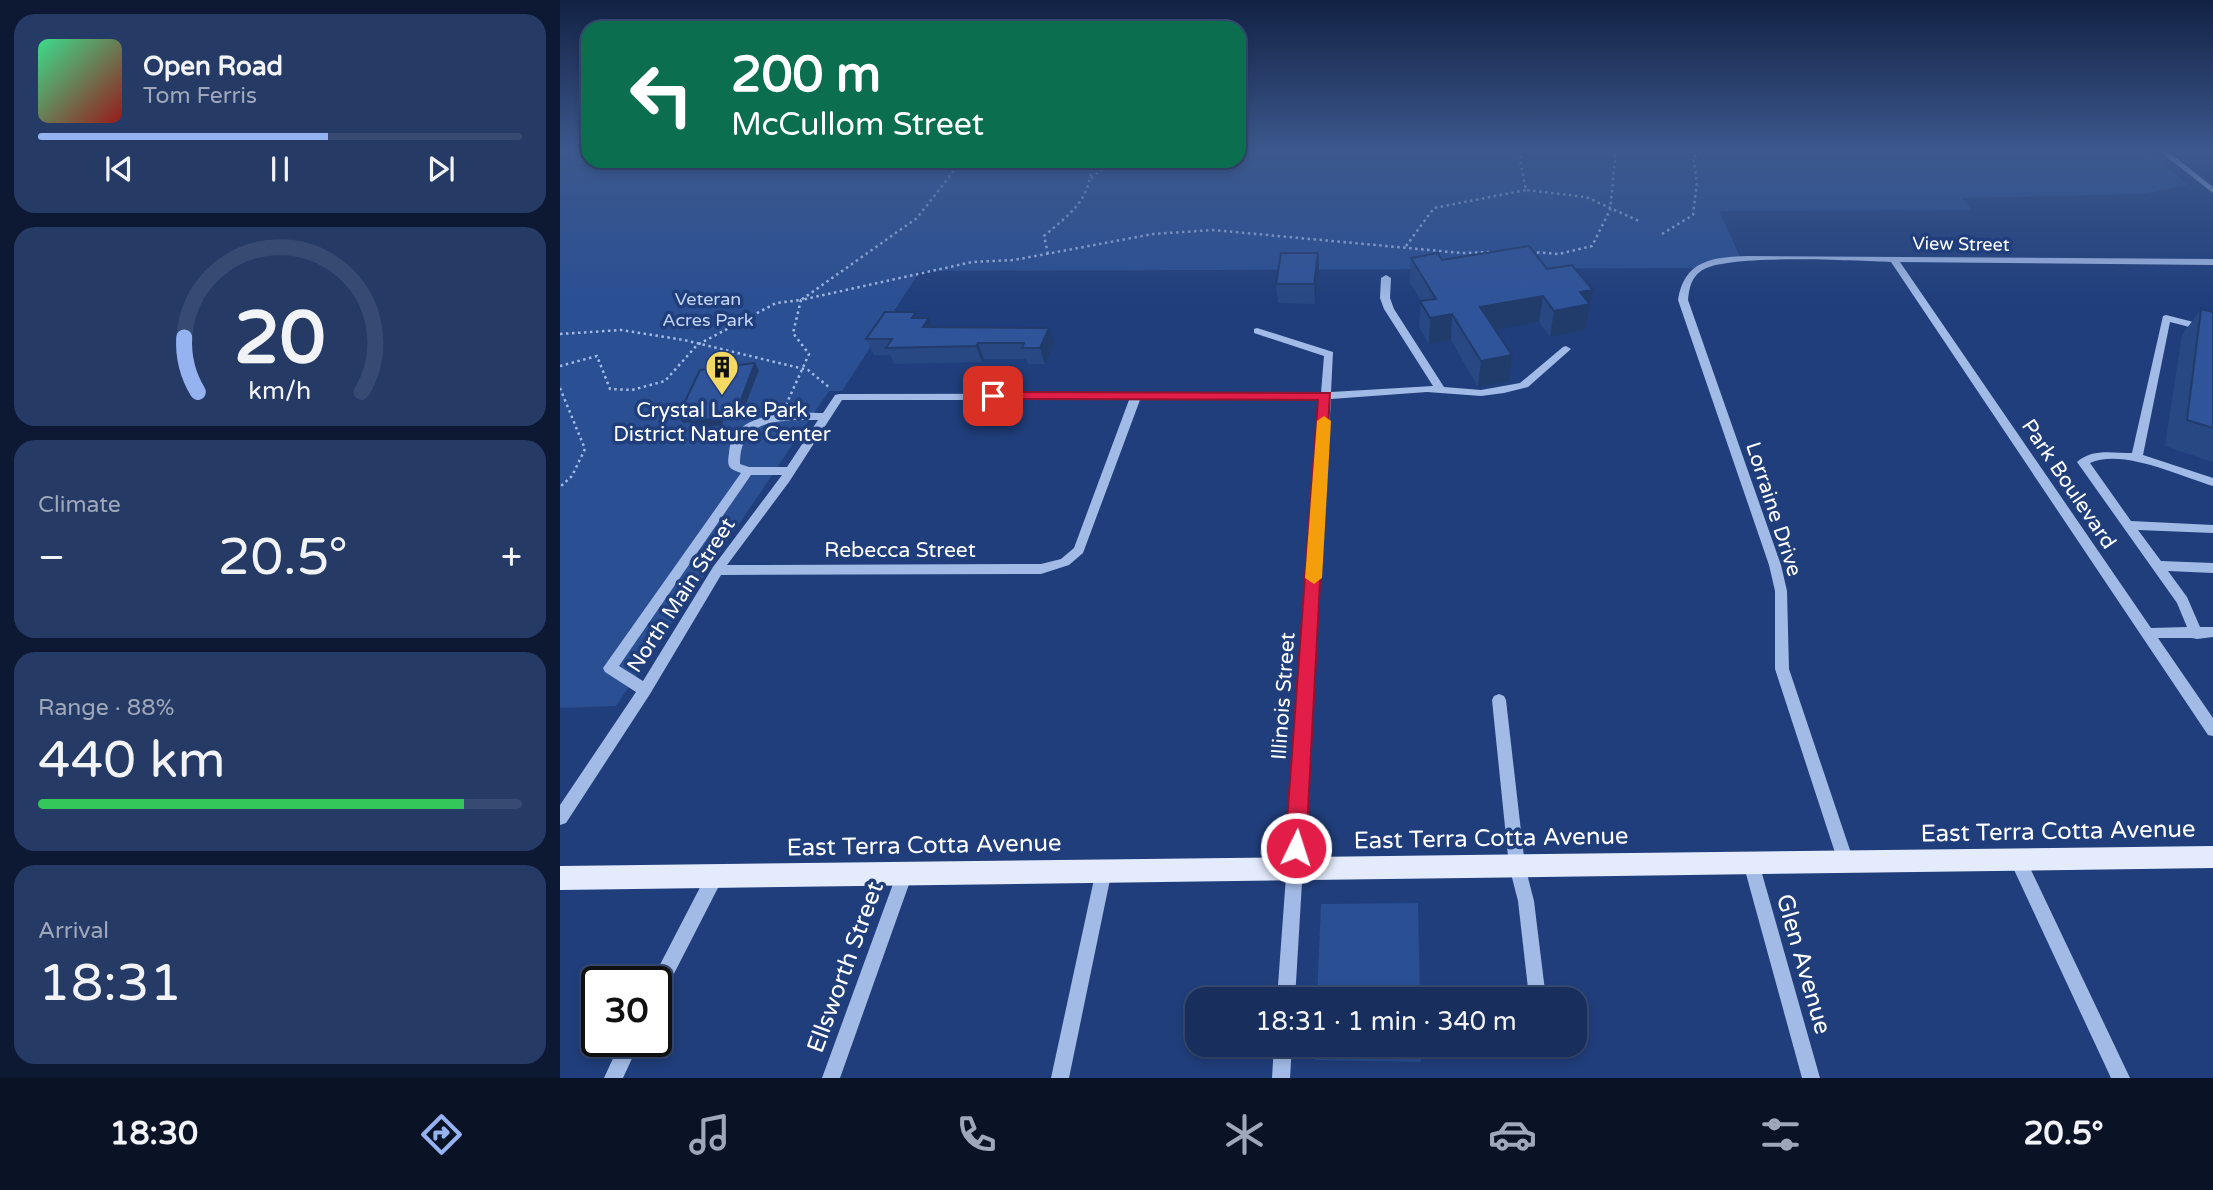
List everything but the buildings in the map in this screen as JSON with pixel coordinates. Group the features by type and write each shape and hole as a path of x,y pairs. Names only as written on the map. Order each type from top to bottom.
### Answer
{"main road":[{"name":"East Terra Cotta Avenue","path":"560,878 2213,857"}],"street":[{"name":"View Street","path":"1709,265 1761,258 2213,262"},
{"name":"Park Boulevard","path":"1894,259 2213,730"},
{"name":"Lorraine Drive","path":"1709,265 1690,273 1686,279 1683,300 1782,591 1782,669 1846,862"},
{"path":"1386,278 1385,298 1389,309 1441,390"},
{"path":"2137,457 2166,318 2213,330"},
{"name":"Illinois Street","path":"1257,331 1329,354 1287,987"},
{"path":"839,397 1326,396 1441,390 1481,393 1524,385 1566,349"},
{"name":"Rebecca Street","path":"718,570 1041,569 1065,562 1079,550 1136,396"},
{"name":"North Main Street","path":"560,818 645,690 718,570 790,471 839,397"},
{"path":"790,471 748,471 734,466 732,452 738,436 766,419 827,416"},
{"path":"2197,634 2182,601 2083,462 2096,456 2137,457 2213,482"},
{"path":"645,690 610,668 748,471"},
{"path":"2157,566 2213,568"},
{"path":"2147,633 2213,632"},
{"path":"1499,700 1517,866 1526,901 1537,987"},
{"name":"Glen Avenue","path":"1751,863 1811,1078"},
{"path":"1060,1078 1104,870"},
{"name":"Ellsworth Street","path":"831,1078 905,873"},
{"path":"669,966 715,876"},
{"path":"612,1078 623,1057"},
{"path":"1281,1078 1282,1057"}],"lane":[{"path":"2127,525 2213,529"},
{"path":"2017,859 2121,1078"}],"path":[{"path":"776,418 790,400 800,369 809,354 793,333 802,300 917,218 931,200"},
{"path":"1048,254 1044,236 1080,205 1082,200"},
{"path":"1406,246 1434,208 1473,200"},
{"path":"1599,200 1614,205 1641,222"},
{"path":"1528,252 1559,254 1592,246 1614,200"},
{"path":"1662,234 1693,215 1695,200"},
{"path":"560,366 597,356 610,389 632,390 665,381 697,345 776,303 802,300 972,262 1014,260 1153,234 1213,230 1462,253 1503,252"},
{"path":"560,334 574,331 635,331 800,369 822,381 839,397"},
{"path":"560,388 585,449 572,476 560,487"}],"green space":[{"name":"Veteran Acres Park","path":"560,200 1964,200 1972,210 1719,211 1741,259 1699,268 920,271 842,391 829,391 616,706 560,708"},
{"path":"1418,903 1420,987 1318,987 1321,904"},
{"path":"1315,1057 1421,1057 1421,1062 1315,1060"}],"slow traffic":[{"path":"1314,578 1324,421"}],"place":[{"name":"Crystal Lake Park District Nature Center","path":"722,397"}],"route":[{"path":"993,396 1326,396 1296,848"}]}
